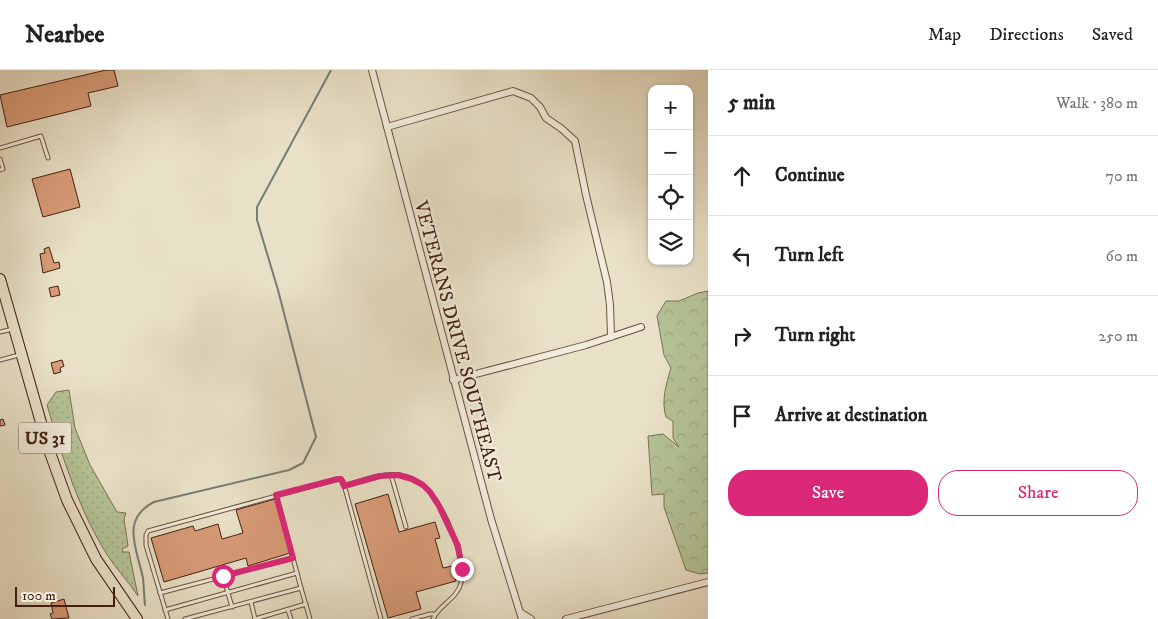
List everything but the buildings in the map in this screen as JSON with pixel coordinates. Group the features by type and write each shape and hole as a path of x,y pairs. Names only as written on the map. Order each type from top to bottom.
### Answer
{"main road":[{"name":"US 31","path":"1,285 48,447 74,515 96,559 137,619"}],"street":[{"name":"VETERANS DRIVE SOUTHEAST","path":"372,70 491,519 521,616"},
{"path":"387,127 513,92 531,98 540,107 546,118 575,141 607,282 611,337"},
{"path":"454,380 586,346 641,327"},
{"path":"566,619 708,582"},
{"path":"521,616 531,619"}],"lane":[{"path":"0,148 41,136 48,158"},
{"path":"0,159 3,169 0,170"},
{"path":"0,332 14,328"},
{"path":"0,360 20,354"},
{"path":"391,475 406,527"},
{"path":"344,486 380,476 398,475 412,479 430,492 439,506 458,546 462,569 460,585 455,595 435,614 433,619"},
{"path":"168,619 146,545 148,531 341,479 381,619"},
{"path":"276,495 310,619"},
{"path":"160,593 293,558"},
{"path":"165,610 297,573"},
{"path":"223,576 232,607"},
{"path":"185,619 302,588"},
{"path":"251,602 255,619 306,604"},
{"path":"288,610 291,619"},
{"path":"412,619 435,614"}],"green space":[{"path":"708,291 708,573 700,574 686,570 664,507 664,494 652,495 648,436 663,434 679,447 673,438 673,421 666,417 665,393 671,368 664,355 657,316 666,301 679,301"},
{"path":"69,390 75,428 90,465 117,512 126,513 124,519 128,546 122,549 123,552 129,552 138,596 112,561 88,521 65,463 47,405 56,392"}],"waterway":[{"path":"145,605 143,578 134,536 134,526 137,517 144,509 154,502 289,470 303,463 316,437 278,290 257,220 257,207 331,70"}],"route":[{"path":"223,576 293,558 276,495 338,479 343,481 344,486 380,476 398,475 412,479 423,485 430,492 439,506 458,546 462,569"}]}
